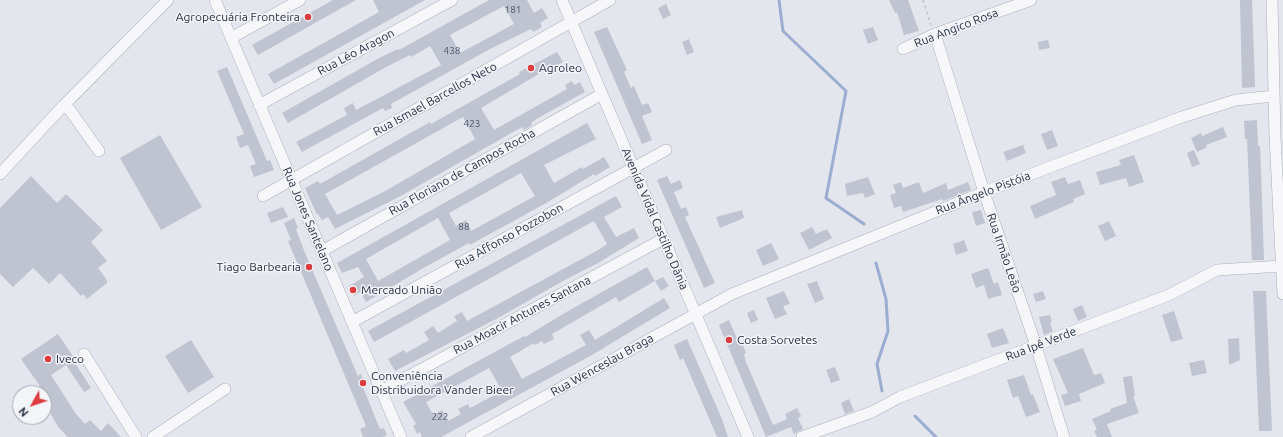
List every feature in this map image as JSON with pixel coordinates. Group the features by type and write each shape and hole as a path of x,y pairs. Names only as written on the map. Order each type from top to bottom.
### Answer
{"street":[{"path":"0,174 63,106 168,0"},
{"name":"Rua Jones Santelano","path":"215,0 401,437"},
{"path":"231,38 300,0"},
{"name":"Rua Léo Aragon","path":"259,105 452,0"},
{"name":"Avenida Vidal Castilho Dânia","path":"562,0 748,437"},
{"name":"Rua Angico Rosa","path":"903,49 935,34 1031,0"},
{"path":"1272,0 1278,58 1274,96 1279,136 1283,294"},
{"name":"Rua Ismael Barcellos Neto","path":"263,196 609,1"},
{"name":"Rua Irmão Leão","path":"935,34 984,192 1036,346 1064,437"},
{"name":"Rua Floriano de Campos Rocha","path":"322,251 602,94"},
{"name":"Rua Ângelo Pistóia","path":"732,294 984,192 1182,117 1236,100 1274,96"},
{"path":"63,106 69,109 99,151"},
{"name":"Rua Affonso Pozzobon","path":"352,322 666,150"},
{"name":"Rua Moacir Antunes Santana","path":"381,391 664,239"},
{"name":"Rua Ipê Verde","path":"802,437 872,412 900,397 1169,295 1217,270 1282,266"},
{"name":"Rua Wenceslau Braga","path":"471,437 732,294"},
{"path":"84,354 136,437"},
{"path":"153,437 225,389"}],"path":[{"path":"923,0 935,34"}],"building":[{"path":"333,0 356,0 258,55 252,45"},
{"path":"373,0 425,0 274,84 268,74 379,12"},
{"path":"489,0 527,0 534,13 542,8 548,18 540,23 542,27 533,32 531,29 490,49 391,104 392,108 385,111 383,108 302,152 296,142 347,115 344,108 353,103 356,110 441,65 430,46 411,57 410,55 388,66 288,123 282,113 379,58 398,49 399,50","holes":["504,6 514,24 460,53 450,35"]},
{"path":"889,0 908,0 919,31 904,35 897,12 895,13"},
{"path":"1240,0 1252,0 1255,87 1242,88"},
{"path":"666,4 671,15 663,19 658,8"},
{"path":"607,27 627,70 624,72 631,88 634,86 642,105 648,103 652,112 642,116 652,140 642,144 594,32"},
{"path":"873,27 878,40 868,44 863,30"},
{"path":"689,39 694,52 687,55 682,42"},
{"path":"1048,40 1050,48 1039,50 1038,42"},
{"path":"557,52 563,62 545,72 544,71 481,108 494,130 567,89 565,85 572,81 574,85 580,82 585,92 538,118 531,123 532,125 524,130 522,127 399,197 335,229 328,217 322,220 318,214 317,215 305,188 318,181 320,184 430,122 431,124 520,74 519,72","holes":["463,117 475,139 387,190 337,215 325,194"]},
{"path":"227,67 267,161 270,160 274,170 254,177 250,166 256,164 248,145 240,148 236,137 244,134 217,71"},
{"path":"1257,120 1258,146 1260,146 1264,260 1252,260 1247,139 1245,139 1244,121"},
{"path":"587,123 596,139 544,165 554,183 582,167 583,169 604,157 610,167 595,176 594,174 548,202 470,245 469,243 427,266 366,302 360,292 354,296 349,286 364,277 358,267 342,273 337,263","holes":["521,173 535,196 471,231 466,220 456,226 449,213","438,218 450,240 378,281 366,259"]},
{"path":"1223,127 1227,137 1206,145 1207,147 1197,152 1191,138 1201,133 1202,136"},
{"path":"1052,130 1058,146 1047,150 1041,134"},
{"path":"160,135 202,207 161,230 120,158"},
{"path":"1023,145 1026,153 1007,161 1003,152"},
{"path":"1194,150 1200,164 1192,167 1187,153"},
{"path":"1134,155 1144,182 1129,187 1126,178 1100,185 1096,172 1121,165 1119,160"},
{"path":"31,176 57,203 66,194 103,230 91,242 107,261 98,268 107,280 107,283 87,299 83,294 81,296 60,273 49,284 33,268 13,287 0,274 0,208"},
{"path":"667,176 671,184 680,180 683,188 674,192 681,209 686,207 689,215 685,217 715,283 704,288 657,180"},
{"path":"868,177 875,194 865,198 863,193 847,196 845,184"},
{"path":"1065,177 1068,184 1080,180 1085,194 1073,199 1074,202 1035,219 1030,206 1056,195 1051,182"},
{"path":"901,182 903,188 919,182 923,193 946,183 948,190 968,182 971,190 943,201 942,199 903,212 901,206 894,208 890,195 896,193 893,185"},
{"path":"616,196 622,207 604,217 616,237 634,228 639,238 598,263 561,282 500,317 395,371 388,359 404,350 406,353 429,340 424,332 433,326 438,333 457,321 454,316 462,312 467,321 600,249 607,244 594,221 374,342 368,331"},
{"path":"283,207 288,217 271,223 267,213"},
{"path":"742,210 744,218 720,228 716,217"},
{"path":"981,210 985,223 976,226 972,212"},
{"path":"294,218 298,228 296,229 305,253 358,376 361,374 366,385 363,387 380,429 384,428 387,435 383,437 362,437 363,436 360,429 366,426 288,241 291,240 284,223"},
{"path":"1109,221 1116,236 1105,241 1098,226"},
{"path":"812,227 816,234 827,229 832,238 809,250 800,233"},
{"path":"964,240 968,251 956,255 953,244"},
{"path":"771,243 779,259 763,266 756,250"},
{"path":"647,267 655,281 619,302 616,297 552,334 554,339 544,344 542,341 535,345 534,343 510,357 522,379 586,345 580,335 589,330 595,340 664,298 670,308 592,355 441,437 422,437 420,432 417,434 413,426 416,424 403,402 524,336 525,337","holes":["489,368 502,391 470,408 468,404 458,409 461,414 448,421 442,410 433,415 426,402"]},
{"path":"988,268 994,284 998,282 1002,295 988,299 984,285 976,288 971,274"},
{"path":"663,277 669,286 661,291 655,281"},
{"path":"817,281 824,299 815,303 807,284"},
{"path":"784,291 790,304 783,306 787,314 775,319 766,298"},
{"path":"1043,291 1046,299 1036,302 1033,294"},
{"path":"1253,291 1266,291 1272,431 1259,431"},
{"path":"1082,305 1087,317 1078,321 1073,309"},
{"path":"754,310 758,320 751,323 747,313"},
{"path":"1174,311 1183,339 1171,342 1162,315"},
{"path":"1050,315 1052,322 1050,323 1053,331 1044,335 1039,317"},
{"path":"729,320 740,346 743,345 746,353 744,354 746,362 773,425 787,419 785,414 797,408 801,416 798,418 803,429 794,434 791,427 766,437 719,325"},
{"path":"1003,328 1009,343 992,348 987,334"},
{"path":"58,334 75,359 73,360 91,388 84,392 66,365 51,375 76,414 85,424 90,420 101,431 108,423 121,437 68,437 59,428 52,416 52,385 39,385 21,359"},
{"path":"1239,338 1240,360 1229,365 1228,339"},
{"path":"687,339 722,419 728,437 717,437 683,358 680,360 674,345"},
{"path":"191,340 214,377 188,393 165,356"},
{"path":"1083,348 1094,375 1101,373 1105,383 1079,394 1081,401 1065,406 1061,395 1068,393 1053,359"},
{"path":"1204,360 1207,373 1192,376 1189,363"},
{"path":"835,367 840,380 831,383 826,370"},
{"path":"1024,375 1031,395 1033,394 1040,412 1026,417 1018,396 1013,398 1007,380"},
{"path":"1132,376 1135,396 1133,396 1139,413 1107,424 1112,437 1097,437 1094,431 1097,430 1092,419 1111,411 1110,409 1127,403 1123,377"},
{"path":"849,399 854,411 845,414 841,403"}],"waterway":[{"path":"779,0 783,31 846,91 826,198 864,224"},
{"path":"876,263 886,299 888,331 877,364 882,391"},
{"path":"915,416 936,437"}],"place":[{"name":"Agropecuária Fronteira","path":"308,17"},
{"name":"Agroleo","path":"531,68"},
{"name":"Tiago Barbearia","path":"309,267"},
{"name":"Mercado União","path":"353,290"},
{"name":"Costa Sorvetes","path":"729,340"},
{"name":"Iveco","path":"48,359"},
{"name":"Conveniência Distribuidora Vander Bieer","path":"363,383"}]}
